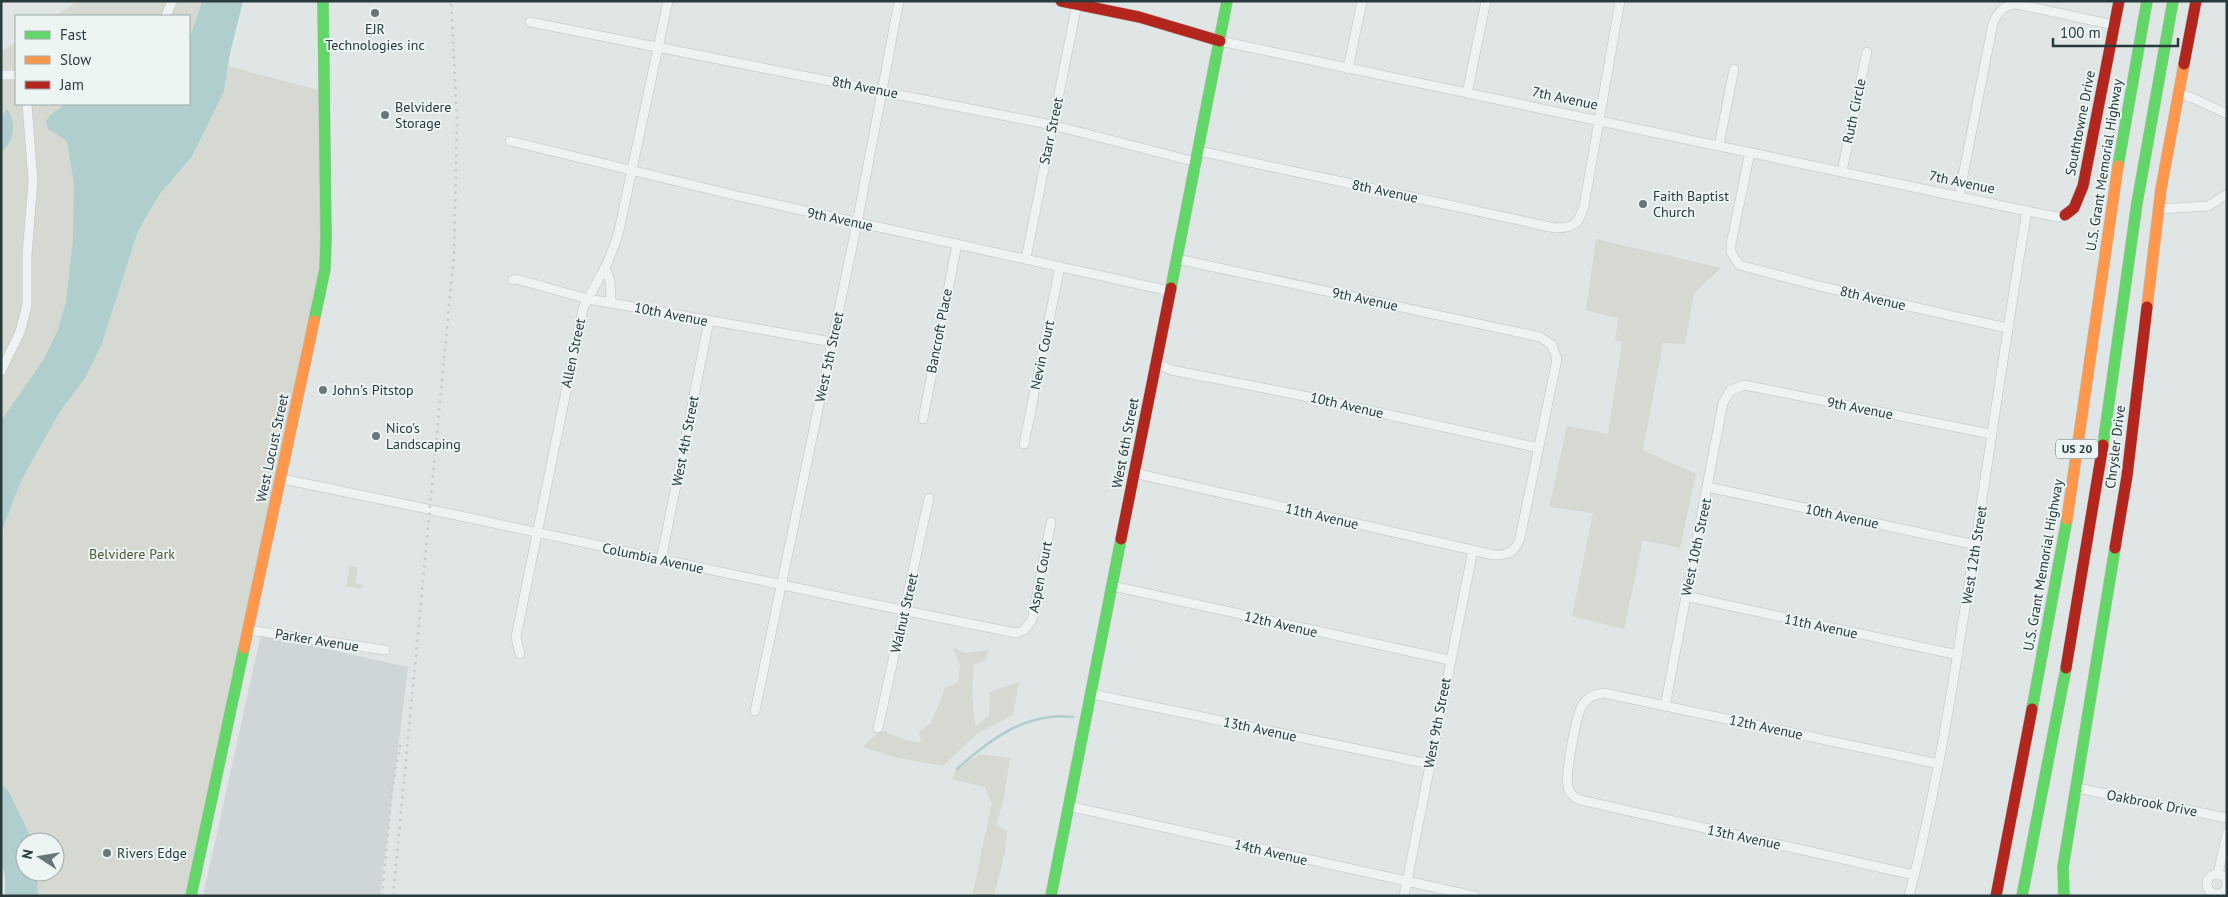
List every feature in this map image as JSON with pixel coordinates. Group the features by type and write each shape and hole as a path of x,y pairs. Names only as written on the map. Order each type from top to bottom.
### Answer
{"street":[{"path":"166,15 172,1"},
{"name":"West Locust Street","path":"192,896 325,269 323,1"},
{"name":"Allen Street","path":"520,654 516,636 583,308 604,269 618,235 633,172 668,1"},
{"name":"West 5th Street","path":"755,711 783,586 857,223 899,1"},
{"name":"7th Avenue","path":"1061,1 1139,17 1220,41 1348,69 1719,145 2027,211 2058,217 2065,215"},
{"name":"West 6th Street","path":"1054,894 1068,806 1092,694 1227,1"},
{"path":"1348,69 1362,1"},
{"path":"1467,94 1486,1"},
{"path":"1598,120 1620,1"},
{"name":"Southtowne Drive","path":"2065,215 2074,208 2083,186 2119,1"},
{"name":"U.S. Grant Memorial Highway","path":"1996,896 2066,526 2110,208 2147,1"},
{"name":"US 20","path":"2022,896 2065,675 2104,441 2137,202 2172,1"},
{"name":"Chrysler Drive","path":"2064,896 2063,867 2127,476 2158,210 2196,1"},
{"name":"Starr Street","path":"1026,258 1077,4"},
{"path":"1959,196 1993,23 2000,11 2008,4 2016,4 2114,25"},
{"name":"8th Avenue","path":"530,22 883,91 1555,228 1572,227 1579,222 1584,206 1598,120"},
{"name":"Ruth Circle","path":"1842,171 1867,52"},
{"path":"1719,145 1734,69"},
{"path":"1,75 15,74"},
{"path":"2178,93 2227,114"},
{"path":"1,371 20,332 27,305 27,256 33,181 27,105"},
{"name":"9th Avenue","path":"510,141 633,172 857,223 1026,258 1170,291"},
{"name":"8th Avenue","path":"1750,152 1731,244 1731,252 1740,265 1819,286 2007,328"},
{"path":"2158,210 2208,206 2227,194"},
{"name":"West 12th Street","path":"1909,896 1939,764 1958,655 1976,545 2007,328 2027,211"},
{"name":"Bancroft Place","path":"923,419 958,244"},
{"name":"9th Avenue","path":"1176,259 1540,337 1552,345 1556,359 1539,448"},
{"name":"Nevin Court","path":"1024,444 1060,266"},
{"path":"604,269 610,280 611,301"},
{"name":"10th Avenue","path":"513,280 516,279 588,298 611,301 709,322 832,342"},
{"name":"West 4th Street","path":"662,560 709,322"},
{"name":"10th Avenue","path":"1157,363 1171,370 1299,395 1539,448"},
{"name":"9th Avenue","path":"1730,391 1744,385 1991,434"},
{"name":"West 10th Street","path":"1665,706 1723,403 1730,391"},
{"name":"11th Avenue","path":"1134,473 1494,555 1510,553 1517,546 1539,448"},
{"name":"Columbia Avenue","path":"282,478 430,508 536,534 904,612 1016,633 1024,630"},
{"name":"10th Avenue","path":"1708,487 1976,545"},
{"name":"Walnut Street","path":"878,728 929,498"},
{"name":"Aspen Court","path":"1024,630 1032,620 1051,522"},
{"name":"West 9th Street","path":"1404,896 1473,550"},
{"name":"12th Avenue","path":"1113,586 1450,660"},
{"name":"11th Avenue","path":"1685,596 1958,655"},
{"name":"Parker Avenue","path":"249,630 386,650"},
{"name":"12th Avenue","path":"1574,797 1568,788 1567,782 1577,719 1581,706 1592,695 1604,693 1939,764"},
{"name":"13th Avenue","path":"1092,694 1429,764"},
{"name":"Oakbrook Drive","path":"2077,788 2227,818"},
{"name":"13th Avenue","path":"1574,797 1587,803 1914,875"},
{"name":"14th Avenue","path":"1068,806 1474,896"},
{"path":"2028,896 2037,820"},
{"path":"2218,874 2227,833"},
{"path":"1988,896 2007,840"}],"shaded area":[{"path":"261,634 408,667 380,896 203,896"}],"green space":[{"path":"78,1 202,1 190,37 190,15 57,15"},
{"path":"15,43 15,105 64,105 50,115 48,129 67,141 74,183 75,216 69,279 58,331 40,367 1,421 1,52"},
{"name":"Belvidere Park","path":"228,66 325,92 326,237 191,896 38,896 37,882 65,882 65,832 27,832 9,792 1,783 1,533 21,481 59,413 85,378 102,343 138,231 159,195 193,157 224,91"},
{"path":"1596,239 1721,268 1694,293 1685,344 1663,343 1643,450 1696,474 1680,548 1643,540 1624,629 1572,616 1593,513 1549,507 1567,426 1608,434 1622,342 1615,340 1618,318 1586,310"},
{"path":"350,566 358,568 355,583 363,585 362,589 346,586"},
{"path":"953,647 963,653 989,650 985,661 974,664 972,693 975,726 989,716 990,692 1019,682 1013,715 978,733 943,766 894,757 863,747 876,734 884,731 902,739 921,743 919,732 931,723 944,688 958,682 960,665"},
{"path":"980,754 1010,758 1004,798 996,825 1007,831 1005,852 994,896 972,896 992,803 985,787 952,779 957,769"}],"water":[{"path":"202,1 243,1 230,53 224,91 192,157 159,195 138,231 102,343 85,378 59,413 21,481 1,533 1,421 44,359 58,330 66,301 73,240 74,184 67,141 48,129 46,121 50,115 64,105 190,105 190,37"},
{"path":"7,109 12,120 13,132 9,143 1,152 1,117"},
{"path":"1,783 9,792 28,832 15,832 15,882 37,882 38,896 5,896 5,876 1,861"}],"waterway":[{"path":"957,769 996,738 1025,723 1056,716 1073,717"}],"railway":[{"path":"393,896 454,254 457,120 451,1"},
{"path":"382,896 392,790 401,740"}],"traffic: fast":[{"path":"314,321 325,269 326,237 323,1"},
{"path":"1171,288 1227,1"},
{"path":"2118,166 2147,1"},
{"path":"2103,445 2137,203 2173,1"},
{"path":"2032,709 2067,519"},
{"path":"1051,896 1121,539"},
{"path":"2064,896 2063,867 2115,548"},
{"path":"191,896 244,648"},
{"path":"2022,896 2066,668"}],"traffic: slow":[{"path":"2147,307 2161,189 2184,64"},
{"path":"2067,519 2118,166"},
{"path":"244,648 314,321"}],"traffic: jam":[{"path":"1061,1 1139,17 1220,41"},
{"path":"2065,215 2074,208 2083,186 2119,1"},
{"path":"2184,64 2196,1"},
{"path":"1121,539 1171,288"},
{"path":"2115,548 2127,476 2147,307"},
{"path":"2066,668 2103,445"},
{"path":"1996,896 2032,709"}],"place":[{"name":"EJR Technologies inc","path":"375,13"},
{"name":"Belvidere Storage","path":"385,115"},
{"name":"Faith Baptist Church","path":"1643,204"},
{"name":"John's Pitstop","path":"323,390"},
{"name":"Nico's Landscaping","path":"376,436"},
{"name":"Rivers Edge","path":"107,853"}]}
